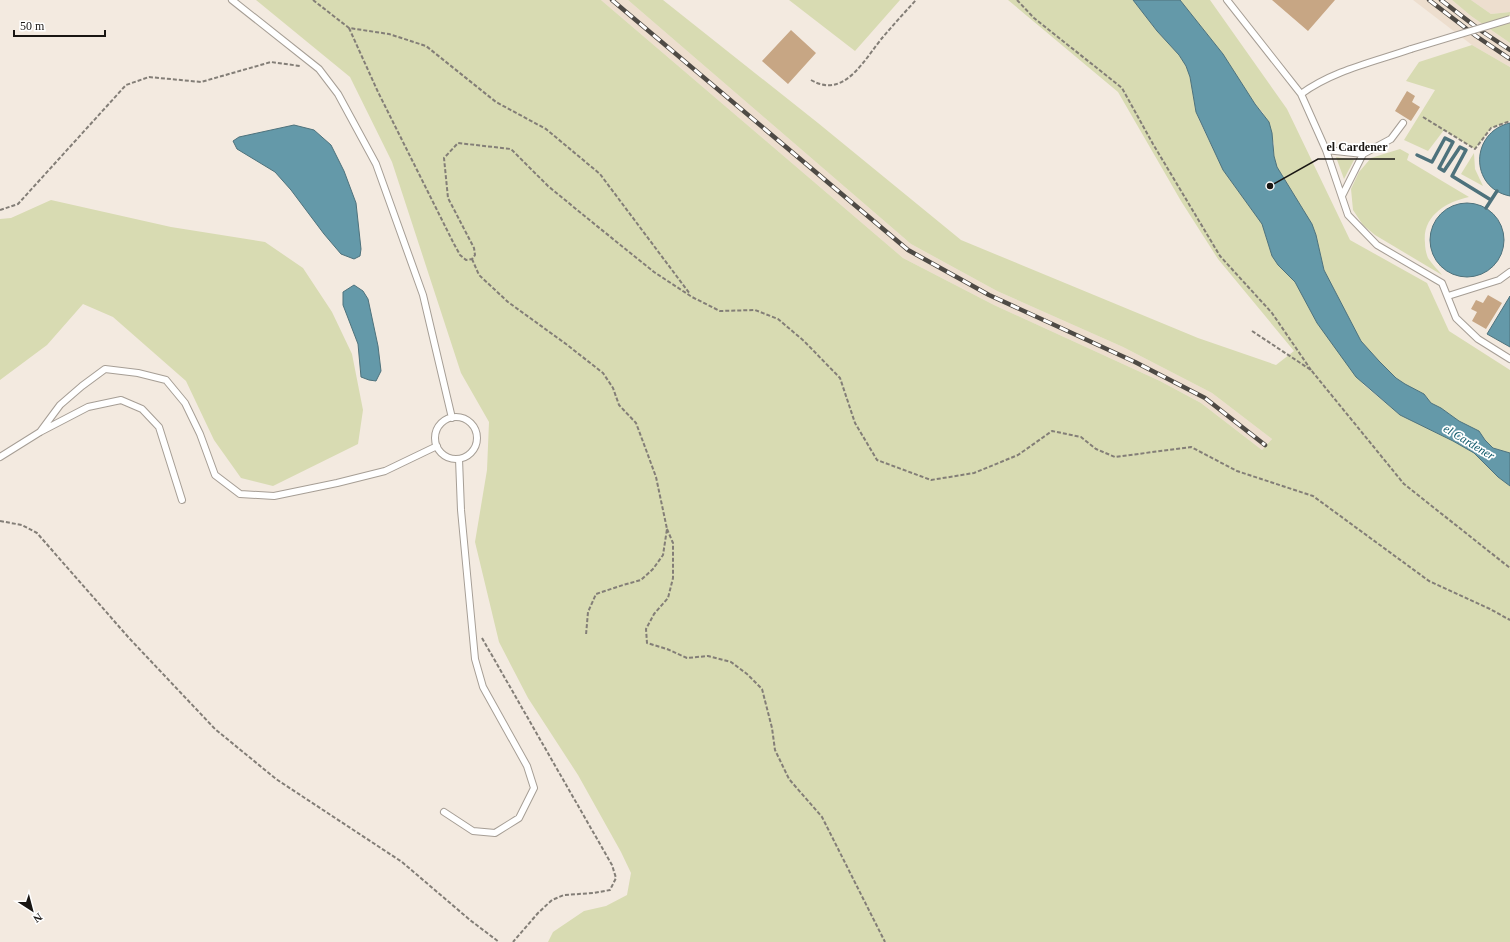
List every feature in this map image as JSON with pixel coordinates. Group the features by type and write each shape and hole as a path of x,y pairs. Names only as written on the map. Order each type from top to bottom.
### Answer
{"lane":[{"path":"232,0 319,69 338,94 376,164 423,295 452,418"},
{"path":"1227,0 1301,94 1326,150 1348,215 1377,245 1442,283 1456,318 1478,339 1510,359"},
{"path":"1301,94 1313,85 1340,72 1510,19"},
{"path":"1326,150 1363,154 1391,139 1403,123"},
{"path":"1342,196 1363,154"},
{"path":"1448,296 1499,280 1510,272"},
{"path":"40,432 60,405 105,369 138,372 166,380 185,403 200,434 215,475 240,494 274,496 337,483 385,471 437,446"},
{"path":"0,457 40,432 88,407 121,400 142,409 159,427 182,500"},
{"path":"452,418 461,418 469,422 477,433 477,442 474,450 468,456 459,459 446,457 442,454 437,446 435,437 438,429 444,422 452,418"},
{"path":"444,812 473,831 495,833 519,818 534,788 527,766 483,687 475,659 462,518 459,459"}],"path":[{"path":"313,0 349,28 378,92 460,254 466,260 472,259"},
{"path":"811,80 827,85 840,83 856,73 882,37 916,0"},
{"path":"1017,0 1034,18 1122,88 1153,144 1220,256 1272,313 1311,370 1404,484 1510,568"},
{"path":"349,28 389,34 426,46 496,102 546,129 600,174 692,297"},
{"path":"0,210 18,204 126,85 149,77 201,82 271,62 319,69"},
{"path":"1423,117 1475,149 1491,128 1510,120"},
{"path":"472,259 475,255 474,248 448,198 444,158 458,143 511,149 548,186 587,218 654,272 692,297 720,311 756,310 778,319 804,342 840,378 855,423 877,460 930,480 974,473 982,470 1018,455 1052,431 1081,437 1096,449 1116,457 1191,447 1237,471 1313,496 1429,581 1490,609 1510,620"},
{"path":"472,259 479,275 508,302 603,373 613,388 619,405 636,424 656,477 667,529 673,542 673,578 668,598 654,614 646,629 647,643 667,649 687,658 708,656 731,662 747,674 762,690 772,728 775,750 789,779 822,817 884,942"},
{"path":"1252,330 1311,370"},
{"path":"0,521 22,525 37,533 129,638 215,729 276,779 402,862 470,920 499,942"},
{"path":"586,635 588,612 596,594 623,584 641,580 653,569 663,555 667,529"},
{"path":"482,637 612,865 616,878 610,890 564,896 552,900 538,913 513,942"}],"shaded area":[{"path":"601,0 628,0 911,244 997,291 1123,347 1212,393 1272,439 1262,450 1201,403 1160,381 994,305 903,258"},
{"path":"1413,0 1452,0 1471,16 1510,43 1510,67 1472,45"},
{"path":"1471,0 1510,0 1510,12 1491,14"}],"green space":[{"path":"256,0 601,0 903,258 994,305 1160,381 1201,403 1262,450 1272,439 1212,393 1123,347 997,291 911,244 628,0 663,0 818,123 961,240 1198,338 1276,365 1294,351 1218,259 1181,201 1118,92 1008,0 1133,0 1157,31 1179,55 1186,66 1190,77 1196,112 1200,122 1223,170 1262,224 1272,256 1278,265 1295,282 1317,323 1364,385 1400,415 1474,453 1498,477 1510,486 1510,942 548,942 553,932 584,911 606,906 627,895 631,873 578,775 528,698 499,642 475,542 487,470 489,422 461,373 392,162 350,77"},
{"path":"789,0 900,0 855,51"},
{"path":"1180,0 1210,0 1287,109 1350,240 1427,283 1449,331 1510,370 1510,453 1493,448 1479,431 1459,421 1441,408 1431,403 1424,394 1396,378 1361,341 1324,270 1312,224 1277,167 1274,156 1274,144 1263,113 1255,104 1223,54"},
{"path":"1452,0 1471,0 1491,14 1510,12 1510,43 1471,16"},
{"path":"1472,45 1510,67 1510,121 1491,128 1475,149 1444,130 1428,151 1404,140 1435,90 1406,81 1419,62"},
{"path":"1400,149 1409,154 1407,160 1469,197 1452,202 1444,207 1437,212 1427,225 1425,233 1425,247 1428,258 1442,275 1375,235 1363,225 1353,210 1351,189 1359,172 1371,158"},
{"path":"1474,153 1475,169 1483,186 1461,174"},
{"path":"1336,157 1354,160 1344,179"},
{"path":"51,200 171,227 265,242 303,268 332,312 352,354 363,410 358,444 273,486 241,478 214,440 186,381 113,317 83,304 47,345 0,380 0,219 11,218"}],"water":[{"path":"1133,0 1180,0 1223,54 1255,104 1269,122 1277,167 1312,224 1324,270 1361,341 1396,378 1424,394 1431,403 1441,408 1459,421 1479,431 1493,448 1510,453 1510,486 1498,477 1474,453 1400,415 1356,377 1317,323 1295,282 1278,265 1272,256 1262,224 1223,170 1196,112 1190,77 1186,66 1179,55 1157,31"},
{"path":"1510,123 1510,196 1497,191 1487,182 1481,172 1480,160 1482,148 1487,137 1497,128"},
{"path":"294,125 314,130 331,145 344,171 356,203 361,249 360,256 354,259 341,254 275,172 237,149 233,141 239,137"},
{"path":"1467,203 1481,206 1493,214 1501,226 1504,240 1501,254 1493,266 1481,274 1467,277 1453,274 1441,266 1433,254 1430,240 1433,226 1441,214 1453,206"},
{"path":"354,285 363,291 368,299 378,346 381,371 376,381 361,377 358,344 343,305 343,292"},
{"path":"1510,296 1510,347 1487,334"}],"building":[{"path":"1272,0 1335,0 1308,31"},
{"path":"791,30 816,53 788,84 762,61"},
{"path":"1407,91 1415,96 1412,102 1420,107 1411,121 1395,111"},
{"path":"1488,295 1502,303 1486,329 1472,321 1477,312 1471,309 1476,300 1483,303"}],"waterway":[{"path":"1417,155 1432,162 1445,138 1453,142 1439,168 1444,171 1460,147 1466,150 1452,176 1491,200"},
{"path":"1486,208 1497,191"}],"railway":[{"path":"612,0 908,250 989,295 1135,362 1205,398 1265,445"},
{"path":"1429,0 1476,36 1510,59"},
{"path":"1441,0 1480,30 1510,50"}],"place":[{"name":"el Cardener","path":"1270,186"}]}
